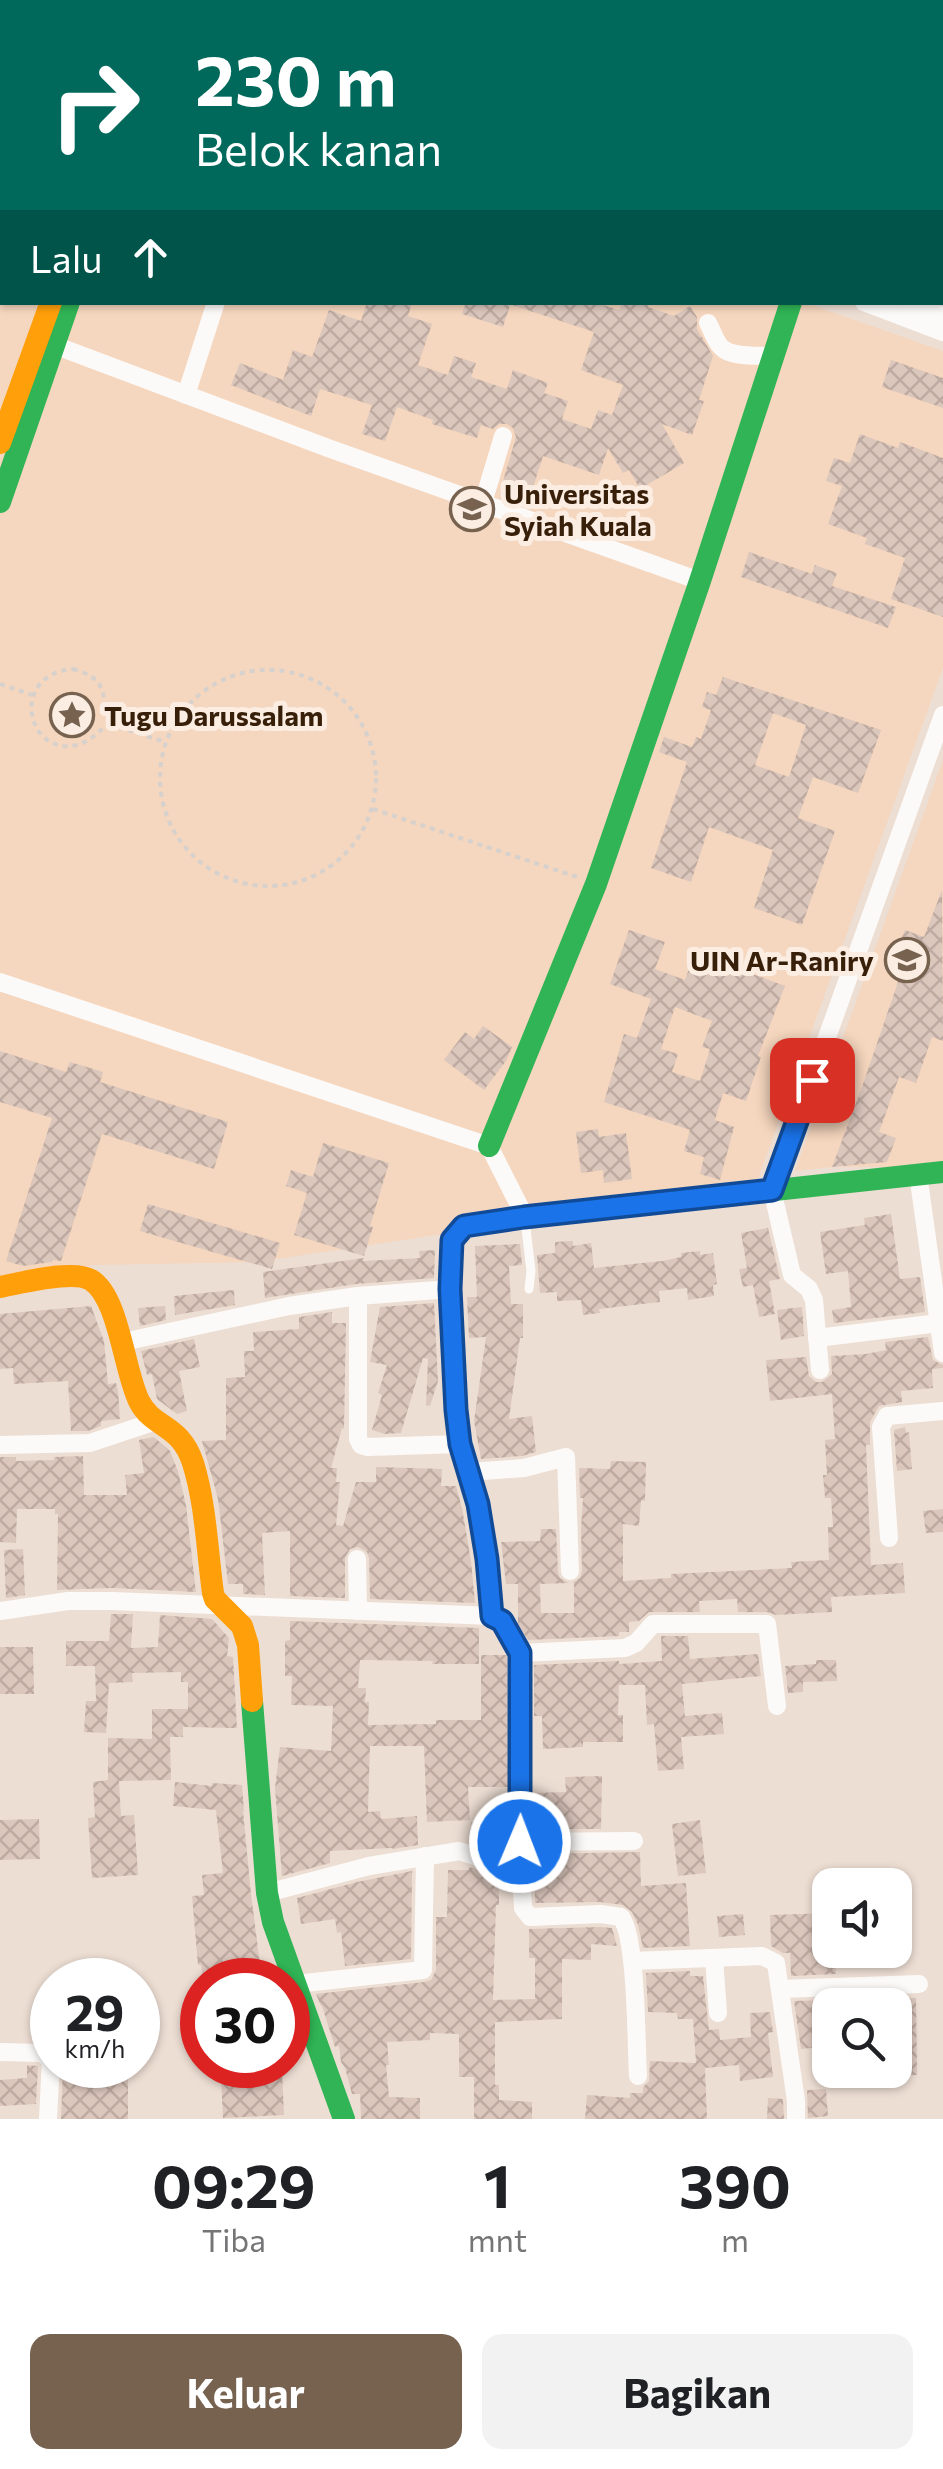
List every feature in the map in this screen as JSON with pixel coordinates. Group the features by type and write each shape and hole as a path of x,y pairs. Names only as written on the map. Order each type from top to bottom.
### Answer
{"street":[{"path":"0,443 50,305"},
{"path":"0,502 15,408 54,345 68,305"},
{"path":"186,395 215,305"},
{"path":"490,1146 596,884 791,305"},
{"path":"872,305 943,332"},
{"path":"916,305 943,316"},
{"path":"708,323 725,350 772,356"},
{"path":"54,345 700,581"},
{"path":"482,503 504,436"},
{"path":"820,1370 814,1300 809,1289 792,1275 772,1190 943,715"},
{"path":"0,982 490,1146 524,1217"},
{"path":"492,1616 478,1504 460,1444 450,1289 452,1240 464,1226 943,1172"},
{"path":"918,1174 943,1353"},
{"path":"0,1287 78,1276 92,1280 102,1292 123,1342 139,1402 156,1420 178,1434 189,1452 202,1505 212,1594 242,1626 248,1645 267,1894 287,1958"},
{"path":"123,1342 289,1306 450,1289"},
{"path":"358,1296 361,1445 460,1444"},
{"path":"817,1338 939,1323"},
{"path":"890,1538 882,1420 887,1416 943,1412"},
{"path":"0,1445 90,1443 156,1420"},
{"path":"469,1472 524,1468 566,1457 570,1570"},
{"path":"358,1559 358,1610"},
{"path":"0,1611 112,1601 492,1616 502,1621 520,1653 523,1908 530,1917 601,1914 621,1917 626,1922 638,2076"},
{"path":"520,1653 631,1646 653,1624 768,1624 776,1706"},
{"path":"520,1842 634,1841"},
{"path":"267,1894 369,1866 462,1851 521,1871"},
{"path":"310,1982 423,1970 425,1856"},
{"path":"632,1961 762,1956 776,1962 796,2119"},
{"path":"714,1958 718,2013"},
{"path":"780,1989 919,1984"},
{"path":"310,2023 344,2119"},
{"path":"0,2052 41,2053 51,2059 48,2119"}],"lane":[{"path":"524,1217 531,1271 529,1289"}],"path":[{"path":"267,669 301,674 331,688 355,712 371,742 377,775 373,809 361,835 343,858 320,874 293,884 264,888 236,883 210,871 188,852 172,829 162,802 160,774 165,742 180,715 204,690 234,674 267,669"},
{"path":"60,670 86,672 104,690 110,724 81,744 57,744 46,739 32,719 32,695 48,675 60,670"},
{"path":"0,684 32,695"},
{"path":"110,724 165,742"},
{"path":"373,809 596,884"}],"shaded area":[{"name":"Universitas Syiah Kuala","path":"0,305 812,305 943,351 943,668 755,1187 257,1262 95,1265 0,1279"},
{"name":"UIN Ar-Raniry","path":"943,760 943,1161 906,1167 795,1171"}],"building":[{"path":"366,305 411,305 408,316 432,324 418,365 448,375 454,356 476,363 471,377 507,389 513,370 548,383 544,393 568,401 562,419 591,429 598,410 612,415 623,385 581,370 594,332 512,305 603,305 619,310 621,305 648,305 674,316 690,306 697,317 697,329 713,356 692,435 662,424 684,463 640,489 629,470 623,473 608,448 599,475 543,456 530,497 501,488 516,437 507,424 493,429 481,425 477,438 432,424 433,420 397,407 385,441 362,434 372,405 320,389 311,416 231,385 240,363 283,380 293,350 312,357 329,310 361,321"},
{"path":"465,305 510,305 503,327 462,314"},
{"path":"891,360 943,378 943,408 882,387"},
{"path":"860,434 898,448 900,442 943,458 943,617 891,599 905,558 865,544 867,538 828,524 842,486 826,481 834,458 850,463"},
{"path":"749,552 812,574 815,565 837,573 832,586 896,607 888,628 741,577"},
{"path":"723,677 881,730 858,793 813,777 798,818 835,831 802,925 754,908 773,850 709,827 691,882 651,868 687,762 659,752 664,737 692,747 696,737 701,739 711,710 702,707 707,692 716,695","holes":["773,713 806,725 789,777 755,765"]},
{"path":"942,890 943,1041 932,1037 916,1083 899,1077 879,1132 896,1138 887,1162 832,1167 908,953 897,949 905,930 924,937"},
{"path":"629,930 665,942 655,969 685,980 693,958 718,968 726,964 785,986 758,1056 761,1057 746,1101 723,1093 715,1120 734,1127 720,1180 700,1174 704,1157 684,1151 690,1130 604,1102 624,1034 637,1038 651,999 610,984","holes":["675,1007 712,1021 702,1047 710,1049 700,1081 672,1072 678,1054 661,1049"]},
{"path":"483,1026 512,1047 484,1090 444,1060 465,1032 474,1039"},
{"path":"0,1051 66,1072 70,1062 103,1072 100,1082 228,1122 214,1169 102,1134 61,1261 23,1266 6,1261 52,1118 0,1102"},
{"path":"598,1129 599,1137 626,1133 632,1179 604,1183 603,1170 581,1173 576,1132"},
{"path":"323,1143 389,1163 364,1256 294,1235 307,1193 286,1186 291,1170 313,1177"},
{"path":"148,1204 280,1243 272,1269 140,1231"},
{"path":"891,1214 900,1279 920,1277 925,1312 834,1323 832,1310 851,1307 848,1271 826,1274 820,1232 865,1225 864,1218"},
{"path":"768,1228 780,1279 769,1281 775,1314 759,1317 753,1285 743,1287 739,1269 747,1268 741,1233"},
{"path":"573,1241 573,1246 591,1243 594,1268 662,1261 681,1257 681,1253 713,1253 717,1284 713,1285 714,1296 688,1300 687,1288 659,1291 660,1302 599,1309 600,1313 583,1315 581,1300 557,1301 557,1292 540,1293 537,1255 555,1253 555,1242"},
{"path":"520,1244 522,1265 509,1266 511,1304 523,1304 523,1338 509,1419 532,1416 536,1452 481,1459 474,1421 486,1337 469,1338 467,1297 477,1297 475,1246"},
{"path":"435,1250 434,1278 356,1284 265,1298 263,1272 364,1258 363,1261 420,1258 419,1251"},
{"path":"234,1290 235,1305 175,1315 174,1296"},
{"path":"434,1303 438,1381 430,1406 426,1405 428,1359 423,1358 401,1433 372,1430 387,1365 370,1362 380,1307"},
{"path":"91,1306 104,1341 108,1384 116,1383 120,1419 101,1421 101,1426 88,1431 71,1431 68,1381 14,1384 13,1368 0,1369 0,1314"},
{"path":"165,1306 166,1320 140,1326 138,1308"},
{"path":"802,1307 804,1336 781,1340 777,1310"},
{"path":"332,1312 332,1323 346,1323 344,1429 331,1468 337,1468 336,1482 340,1482 336,1525 343,1526 356,1482 376,1482 376,1467 442,1469 441,1486 456,1486 462,1508 475,1603 370,1599 369,1558 358,1547 350,1549 345,1558 345,1598 290,1596 290,1531 262,1533 265,1595 243,1594 243,1584 228,1584 218,1499 202,1441 226,1440 226,1378 245,1377 244,1351 254,1351 253,1332 299,1329 299,1317"},
{"path":"928,1337 933,1360 943,1365 932,1369 933,1388 901,1391 902,1402 879,1406 870,1422 870,1445 866,1445 871,1565 903,1563 905,1593 831,1597 832,1612 776,1615 738,1612 737,1599 699,1601 700,1612 649,1612 639,1621 629,1622 629,1632 619,1632 619,1636 528,1640 518,1624 518,1584 506,1584 501,1542 540,1541 541,1529 556,1529 558,1572 569,1583 540,1584 541,1613 574,1613 572,1583 582,1571 583,1498 579,1468 610,1469 611,1461 646,1462 645,1501 641,1500 639,1526 623,1524 623,1581 671,1578 671,1574 792,1568 791,1562 829,1560 831,1498 825,1498 823,1475 827,1475 825,1440 835,1439 832,1394 770,1401 766,1360 806,1357 809,1376 822,1382 832,1374 831,1356 866,1354 886,1350 885,1342"},
{"path":"194,1339 200,1367 179,1371 187,1411 177,1414 157,1399 152,1374 147,1375 141,1351"},
{"path":"905,1427 909,1432 912,1469 897,1471 894,1430"},
{"path":"154,1437 170,1451 178,1471 196,1592 57,1590 55,1509 17,1509 16,1543 0,1542 0,1457 16,1457 16,1461 83,1456 84,1495 127,1495 125,1475 144,1473 139,1440"},
{"path":"943,1509 943,1532 926,1533 923,1511"},
{"path":"23,1549 25,1595 6,1598 4,1550"},
{"path":"111,1614 133,1614 131,1648 158,1647 160,1615 212,1619 229,1638 227,1656 233,1657 237,1728 183,1727 183,1737 170,1737 171,1780 119,1781 121,1816 134,1815 138,1875 92,1878 88,1818 95,1817 93,1782 108,1780 108,1738 152,1739 152,1709 188,1709 188,1682 181,1682 181,1672 132,1673 133,1682 109,1683 106,1733 84,1732 86,1701 96,1701 95,1666 66,1666 66,1641 109,1641"},
{"path":"290,1621 479,1628 479,1664 360,1660 358,1688 366,1688 368,1725 481,1720 481,1655 507,1655 508,1787 468,1787 470,1820 427,1822 424,1746 370,1746 368,1812 380,1811 381,1819 417,1816 418,1845 330,1851 330,1863 282,1876 275,1788 280,1747 331,1751 333,1706 291,1705 292,1676 285,1676 285,1641 290,1640"},
{"path":"661,1636 688,1636 690,1659 758,1654 761,1676 682,1684 685,1716 722,1713 724,1734 681,1737 684,1769 658,1771 654,1724 647,1725 645,1685 619,1685 618,1715 623,1715 623,1742 583,1742 583,1747 543,1749 542,1716 534,1716 534,1665 662,1661"},
{"path":"0,1647 33,1647 34,1694 0,1694"},
{"path":"816,1660 836,1660 837,1681 803,1682 803,1692 788,1693 785,1666 816,1664"},
{"path":"602,1776 601,1829 534,1829 534,1793 566,1792 565,1777"},
{"path":"175,1782 242,1785 259,1958 197,1958 192,1896 204,1895 202,1875 223,1873 216,1810 173,1806"},
{"path":"39,1819 40,1859 0,1860 0,1820"},
{"path":"700,1820 706,1873 678,1876 672,1824"},
{"path":"471,1822 508,1824 508,1850 499,1851 470,1841"},
{"path":"640,1852 641,1886 686,1883 690,1946 643,1948 632,1912 623,1905 535,1903 534,1854"},
{"path":"469,1867 499,1877 493,2000 535,1999 535,1958 529,1958 529,1929 612,1928 617,1946 591,1944 591,1960 562,1959 562,2019 495,2022 495,2085 499,2085 499,2100 532,2102 532,2119 474,2119 474,2077 459,2077 459,2034 430,2033 430,2040 387,2042 389,2097 420,2098 420,2119 361,2119 360,2094 352,2094 339,2046 335,2047 316,1994 431,1980 436,1970 436,1917 447,1917 448,1870"},
{"path":"412,1871 411,1959 345,1966 341,1932 337,1933 335,1919 301,1924 297,1898"},
{"path":"743,1914 745,1935 719,1937 717,1916"},
{"path":"812,1914 812,1968 836,1968 836,1974 791,1976 790,1953 771,1946 770,1915"},
{"path":"690,1971 690,1976 703,1976 709,2030 719,2029 720,2040 751,2037 750,2013 770,2012 773,2077 740,2081 739,2065 705,2068 707,2119 585,2119 587,2095 630,2098 630,2093 643,2093 649,2081 650,2061 696,2063 693,2019 678,2019 677,2013 648,2012 646,1973"},
{"path":"912,1998 916,1998 917,2075 912,2075"},
{"path":"812,2000 812,2048 801,2049 794,2001"},
{"path":"30,2065 30,2088 37,2088 36,2104 0,2106 0,2080 27,2078"},
{"path":"62,2088 128,2088 128,2119 61,2119"},
{"path":"222,2088 283,2088 284,2115 223,2118"},
{"path":"826,2089 828,2116 808,2118 807,2090"},
{"path":"768,2098 783,2099 784,2119 767,2119"}],"traffic: fast":[{"path":"0,502 68,305"},
{"path":"489,1146 596,884 790,305"},
{"path":"525,1217 943,1172"},
{"path":"252,1701 267,1893 273,1922 344,2119"}],"traffic: slow":[{"path":"0,443 50,305"},
{"path":"492,1616 478,1504 460,1444 456,1411 450,1289 452,1240 464,1226 525,1217"},
{"path":"0,1287 47,1278 83,1277 91,1280 108,1302 139,1401 181,1440 193,1463 213,1593 242,1626 248,1645 252,1701"}],"place":[{"name":"Universitas Syiah Kuala","path":"472,509"},
{"name":"Tugu Darussalam","path":"72,715"},
{"name":"UIN Ar-Raniry","path":"907,960"}],"route":[{"path":"520,1842 520,1653 502,1621 492,1616 478,1504 460,1444 450,1289 452,1240 464,1226 772,1190 812,1080"}]}
